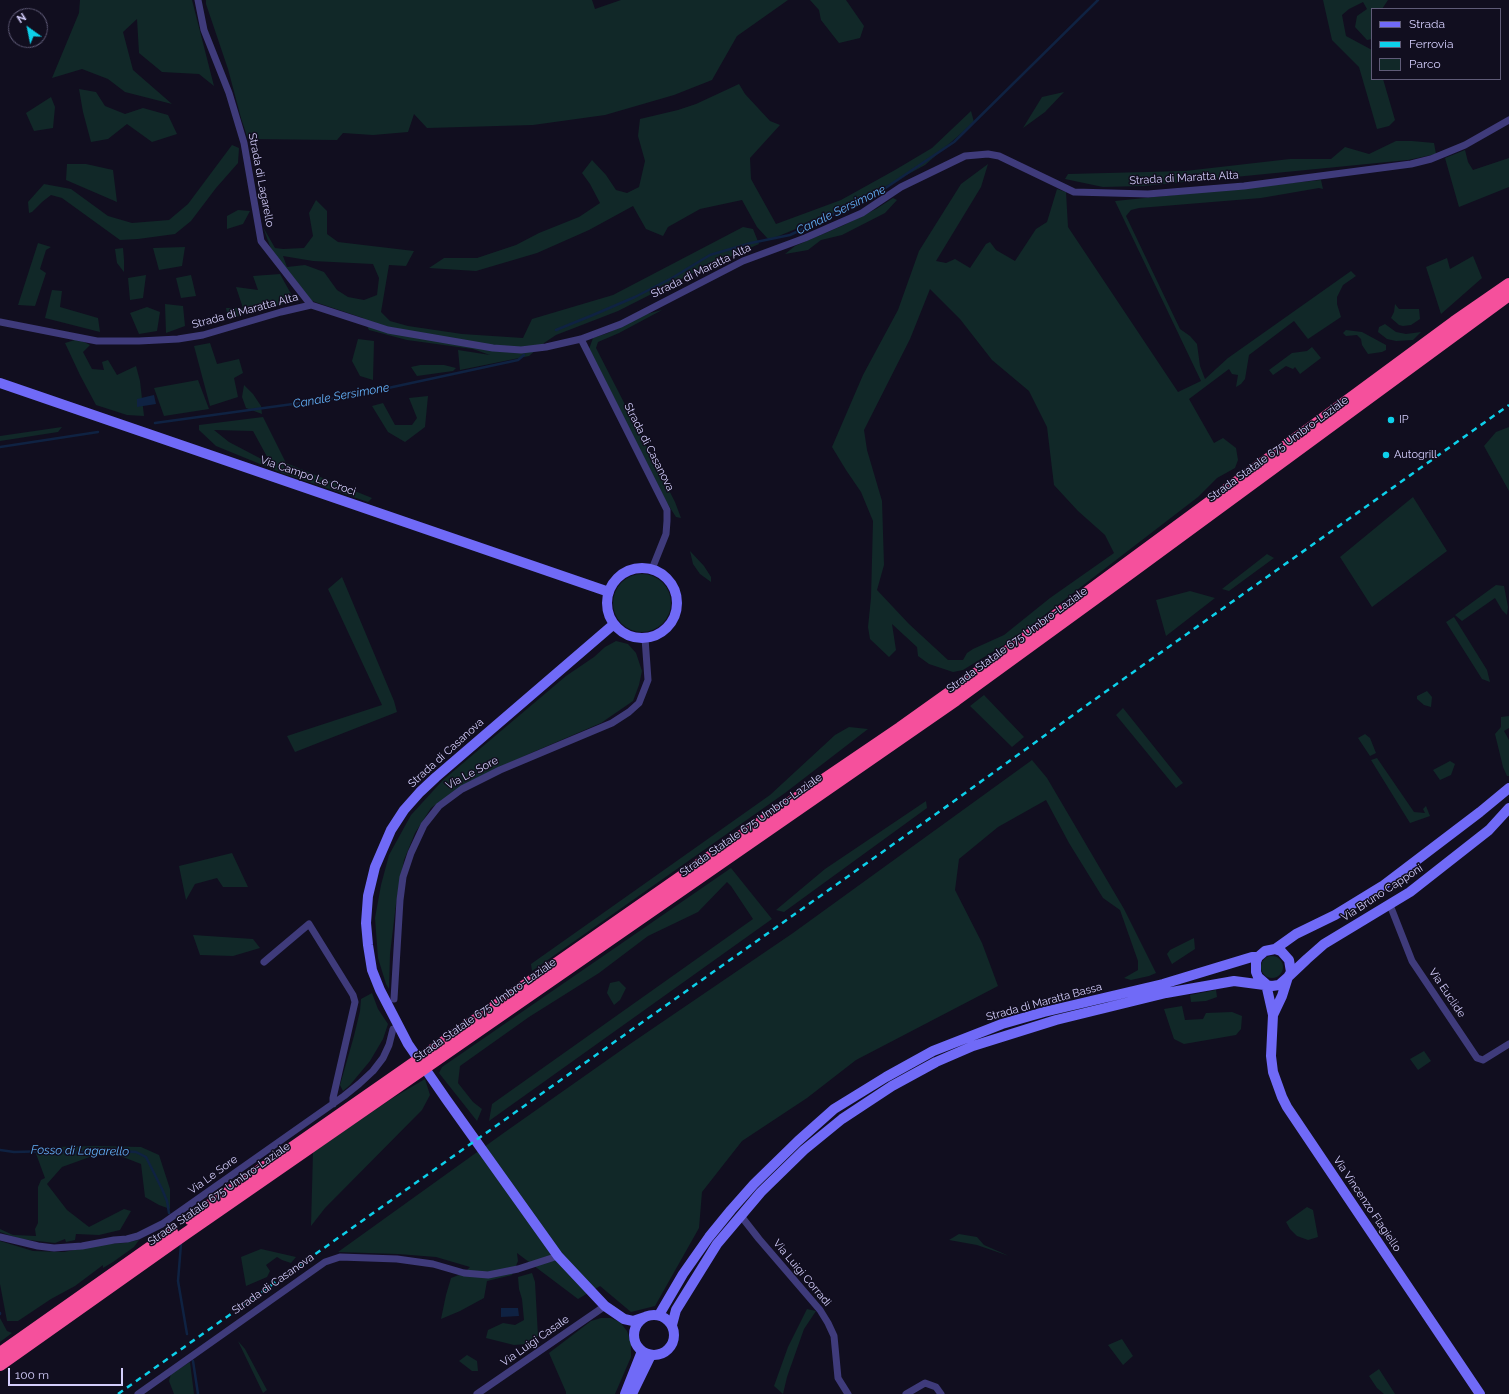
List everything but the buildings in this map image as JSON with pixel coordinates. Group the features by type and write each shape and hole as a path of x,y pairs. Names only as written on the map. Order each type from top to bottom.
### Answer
{"highway":[{"name":"Strada Statale 675 Umbro-Laziale","path":"0,1353 537,976 900,728 1008,651 1454,322 1509,284"},
{"name":"Strada Statale 675 Umbro-Laziale","path":"0,1365 184,1234 956,700 1509,295"}],"main road":[{"name":"Via Campo Le Croci","path":"0,383 609,592"},
{"path":"639,568 652,569 666,577 676,590 678,607 676,615 667,628 657,635 645,638 628,635 620,631 614,624 608,609 609,592 616,580 626,572 639,568"},
{"name":"Strada di Casanova","path":"558,1256 466,1125 397,1031 372,970 366,923 368,896 375,867 382,849 397,820 425,787 614,624"},
{"name":"Via Bruno Capponi","path":"1275,949 1296,934 1335,915 1384,885 1509,788"},
{"name":"Via Bruno Capponi","path":"1288,977 1324,944 1410,892 1490,830 1509,808"},
{"path":"1480,812 1489,817 1490,830 1509,819"},
{"path":"1275,949 1286,954 1289,960 1291,965 1288,977 1278,985 1266,984 1258,978 1255,967 1258,957 1265,951 1275,949"},
{"name":"Strada di Maratta Bassa","path":"659,1316 683,1274 709,1237 754,1184 798,1141 834,1109 886,1077 933,1052 1002,1024 1051,1010 1163,984 1252,956 1258,957"},
{"name":"Via Vincenzo Flagiello","path":"1273,1015 1282,996 1288,977"},
{"name":"Strada di Maratta Bassa","path":"652,1355 658,1355 669,1349 674,1338 672,1325 676,1310 692,1282 717,1244 761,1192 804,1150 842,1119 892,1086 940,1060 974,1046 1056,1020 1166,993 1234,981 1266,984"},
{"name":"Via Vincenzo Flagiello","path":"1266,984 1273,1015 1271,1056 1273,1072 1287,1107 1480,1394"},
{"path":"558,1256 605,1306 624,1319 633,1321 654,1315 669,1321 672,1325"},
{"path":"634,1336 637,1325 645,1318"},
{"path":"624,1319 634,1336 635,1342 642,1351 652,1355 632,1394"},
{"path":"625,1394 642,1351"}],"street":[{"name":"Strada di Lagarello","path":"198,0 204,30 229,93 244,143 261,241 311,305"},
{"name":"Strada di Maratta Alta","path":"0,322 97,340 147,341 178,339 203,335 281,312 311,305 388,330 493,348 521,350 546,347 581,339 621,324 743,261 805,238 862,213 901,187 965,156 988,154 999,156 1074,192 1148,194 1244,186 1411,164 1432,159 1465,145 1509,120"},
{"name":"Strada di Casanova","path":"581,339 667,510 666,534 652,569"},
{"name":"Via Le Sore","path":"394,999 400,900 403,877 424,824 439,806 462,789 500,770 612,723 629,712 639,703 648,680 645,638"},
{"name":"Via Euclide","path":"1390,905 1412,961 1477,1058 1483,1060 1509,1044"},
{"path":"264,962 308,924 353,995 355,1002 333,1098 333,1104"},
{"name":"Via Le Sore","path":"0,1237 38,1246 54,1248 82,1246 138,1236 162,1224 184,1210 359,1084 373,1071 383,1058 397,1031"},
{"name":"Via Luigi Corradi","path":"741,1216 759,1240 820,1310 828,1323 834,1336 838,1378 848,1394"},
{"name":"Strada di Casanova","path":"138,1394 325,1262 347,1257 397,1259 433,1264 464,1273 488,1275 518,1269 558,1256"},
{"name":"Via Luigi Casale","path":"477,1394 605,1306"},
{"path":"906,1394 925,1383 936,1387 941,1394"}],"green space":[{"path":"80,0 192,0 214,86 199,74 162,72 139,53 137,19 123,32 133,70 172,104 125,92 108,79 82,69 52,78 79,13"},
{"path":"206,0 592,0 595,9 621,0 788,0 737,36 712,80 674,95 605,115 533,125 427,128 414,114 408,132 373,135 343,133 337,140 248,139"},
{"path":"810,0 846,0 864,26 860,38 839,43 821,20 819,10"},
{"path":"1323,0 1388,0 1383,8 1371,8 1371,39 1367,40 1355,27 1357,16 1367,9 1363,2 1349,9 1342,15 1346,36 1371,49 1371,80 1383,80 1395,120 1389,126 1377,129 1359,67 1332,40"},
{"path":"739,84 745,94 770,121 780,125 750,158 751,179 776,224 841,200 895,170 932,148 971,111 974,122 925,165 844,209 769,240 757,227 742,200 700,209 668,227 663,236 646,229 633,206 589,230 537,253 476,271 429,268 444,258 477,258 516,245 539,233 579,217 600,203 590,184 582,173 592,160 606,175 616,190 627,193 639,187 645,161 638,136 640,119 696,104"},
{"path":"79,89 96,92 105,106 125,114 143,108 168,115 177,134 152,142 127,124 108,139 91,142"},
{"path":"1064,92 1045,112 1023,128 1042,97"},
{"path":"51,97 55,107 53,128 34,131 26,113"},
{"path":"1396,141 1434,143 1436,154 1408,160 1143,186 1103,187 1065,179 1068,174 1185,171 1290,159 1331,159 1345,147 1369,154"},
{"path":"232,145 239,148 238,163 216,188 191,221 175,234 120,240 62,198 51,195 29,213 28,202 44,184 71,189 108,216 132,223 169,220 188,204"},
{"path":"1465,150 1468,162 1473,170 1509,158 1509,187 1459,207 1445,158"},
{"path":"67,164 86,164 113,170 117,202 66,180"},
{"path":"988,164 981,187 936,261 946,263 955,259 970,268 986,244 990,242 996,250 1015,261 1036,229 1047,222 1057,189 1066,192 1068,227 1178,392 1201,381 1115,201 1321,180 1323,189 1319,188 1261,198 1139,208 1131,210 1126,216 1180,329 1190,336 1197,344 1200,366 1205,379 1228,358 1351,271 1356,276 1343,285 1337,297 1337,304 1341,317 1308,339 1294,321 1249,355 1245,379 1241,384 1236,387 1238,375 1232,374 1229,369 1189,399 1214,443 1223,438 1236,448 1238,460 1235,468 1217,478 1198,497 1012,640 963,670 953,672 929,664 918,656 917,647 892,624 896,650 889,657 870,639 868,627 871,598 873,521 861,492 832,447 863,375 898,310 919,251 961,184","holes":["930,289 960,319 992,360 1029,391 1047,427 1054,485 1078,511 1105,535 1114,553 1050,598 1004,635 973,649 967,653 963,660 948,660 909,624 877,590 884,565 882,501 867,450 864,430 910,339"]},
{"path":"893,198 897,200 885,213 842,235 821,240 808,250 785,254 795,246 844,225 876,209"},
{"path":"316,200 327,211 327,234 338,242 414,251 406,266 389,265 381,312 390,321 408,326 462,334 523,338 532,319 613,295 743,227 753,229 759,244 691,274 618,311 556,335 529,356 460,370 458,350 490,355 473,349 407,340 369,330 363,318 312,301 271,249 263,227 275,248 304,248 313,236 309,213","holes":["283,256 313,261 373,264 379,278 377,295 364,300 348,297 337,290 324,272 305,265 287,267"]},
{"path":"238,210 250,211 243,224 227,229 227,216"},
{"path":"38,243 51,247 46,250 40,269 46,273 35,306 18,305"},
{"path":"185,247 182,266 159,270 153,248"},
{"path":"123,248 124,272 117,263 115,249"},
{"path":"1473,256 1482,278 1441,314 1426,267 1447,258 1450,269"},
{"path":"280,274 295,301 228,319 226,308 243,308 236,287 258,290 253,276"},
{"path":"146,275 143,298 130,300 128,278"},
{"path":"191,275 196,296 181,298 176,278"},
{"path":"52,290 62,291 60,307 98,318 100,332 45,318"},
{"path":"165,304 183,306 185,326 166,333"},
{"path":"1395,304 1399,309 1419,309 1420,319 1411,325 1399,325 1391,318 1394,312"},
{"path":"147,307 160,312 157,331 139,334 130,313"},
{"path":"662,310 619,333 598,342 596,348 675,502 681,518 676,517 667,503 589,349 593,338 608,333 643,315"},
{"path":"1385,324 1396,332 1406,334 1421,332 1413,340 1396,341 1387,339 1378,332 1379,327"},
{"path":"1346,330 1362,332 1386,345 1386,350 1368,354 1362,345 1361,339 1357,335 1346,336 1343,333"},
{"path":"78,339 90,345 83,352 92,369 104,370 102,362 108,360 117,375 136,366 140,381 144,416 127,415 96,405 65,343"},
{"path":"358,339 374,341 373,380 360,376 352,361"},
{"path":"210,343 217,364 239,359 243,373 234,378 238,397 210,406 194,346"},
{"path":"1312,347 1321,358 1300,374 1295,367 1293,369 1286,366 1273,375 1269,370 1292,353 1307,351"},
{"path":"420,365 444,365 456,368 453,371 417,376 411,367"},
{"path":"198,380 209,409 164,416 154,388"},
{"path":"244,385 253,394 261,406 262,414 246,408 242,397"},
{"path":"428,396 425,427 405,442 388,432 372,406 383,403 395,425 412,425 417,418 409,398"},
{"path":"263,417 286,463 372,498 368,502 282,473 216,446 199,430 199,425","holes":["214,430 253,431 271,464 229,442"]},
{"path":"62,427 58,432 0,441 0,436"},
{"path":"1509,427 1509,491 1484,446 1496,432"},
{"path":"1413,497 1447,551 1372,607 1340,557"},
{"path":"690,551 704,566 711,577 711,582 700,574 693,564"},
{"path":"1267,554 1274,558 1229,591 1222,589"},
{"path":"642,574 653,576 666,587 669,592 671,603 669,614 658,627 653,630 642,632 631,630 618,619 615,614 613,603 615,592 626,579 631,576"},
{"path":"342,577 394,701 397,712 295,752 287,736 382,705 328,589"},
{"path":"1496,585 1504,586 1508,607 1507,615 1502,610 1495,598 1462,621 1455,615"},
{"path":"1190,591 1215,598 1166,636 1156,600"},
{"path":"1454,617 1487,670 1490,682 1482,679 1446,622"},
{"path":"616,641 628,644 636,653 642,671 633,701 601,723 468,782 431,808 415,833 404,860 396,904 390,954 389,989 378,958 375,918 381,885 389,855 411,815 443,780 566,676 594,657 605,647"},
{"path":"1427,691 1432,697 1431,707 1424,705 1417,699 1417,696"},
{"path":"984,695 1024,737 1012,747 970,706"},
{"path":"1123,708 1183,783 1176,788 1116,715"},
{"path":"1509,716 1509,728 1504,731 1509,740 1509,776 1507,776 1503,767 1495,734 1501,727 1501,717"},
{"path":"849,727 868,729 785,793 532,971 531,964 770,795 835,735"},
{"path":"1365,734 1370,738 1376,753 1370,756 1358,738"},
{"path":"1377,758 1414,812 1425,813 1423,809 1426,806 1430,816 1410,823 1371,760"},
{"path":"1032,760 1047,778 1124,909 1156,973 1131,980 1124,978 1138,970 1138,961 1120,910 1103,898 1069,843 1046,800 998,827 959,859 955,890 982,943 998,986 856,1060 807,1098 742,1141 702,1192 699,1228 655,1306 631,1312 600,1286 578,1299 517,1253 518,1261 512,1275 487,1281 484,1298 441,1319 451,1278 464,1273 470,1267 436,1257 338,1252 630,1044 793,933"},
{"path":"1450,761 1455,764 1451,775 1440,780 1433,770"},
{"path":"926,801 927,808 784,912 776,910 825,869"},
{"path":"232,853 248,887 223,887 217,878 195,884 186,900 179,866"},
{"path":"731,868 772,919 489,1121 492,1104 753,919 727,882 698,912 648,936 599,973 529,1017 460,1066 458,1083 473,1102 482,1109 477,1121 439,1073 442,1067"},
{"path":"193,935 253,939 260,948 233,956 200,955"},
{"path":"1194,938 1195,949 1172,964 1167,954 1170,950"},
{"path":"1272,956 1280,959 1283,967 1280,975 1272,978 1264,975 1261,967 1264,959"},
{"path":"619,981 626,988 620,1000 614,1005 607,993 610,983"},
{"path":"1216,990 1217,997 1206,1001 1191,1002 1190,995"},
{"path":"372,993 378,1009 388,1024 383,1039 370,1061 343,1091 340,1085 354,1036 360,1011 361,999"},
{"path":"1182,1006 1185,1020 1203,1019 1206,1013 1232,1012 1242,1016 1241,1029 1236,1035 1184,1044 1174,1039 1164,1009"},
{"path":"1424,1051 1431,1061 1418,1070 1410,1059"},
{"path":"425,1079 430,1095 422,1110 325,1208 311,1226 313,1152 391,1099"},
{"path":"55,1147 141,1147 159,1155 170,1189 170,1209 145,1197 141,1164 123,1157 98,1154 62,1167 47,1184 67,1210 89,1227 124,1209 131,1211 120,1230 99,1235 76,1234 75,1240 66,1242 65,1239 55,1243 20,1239 0,1232 0,1229 13,1235 36,1236 35,1229 38,1223 38,1187 41,1180 45,1178 35,1151"},
{"path":"1307,1207 1313,1210 1318,1237 1308,1240 1297,1236 1286,1222"},
{"path":"959,1234 977,1237 984,1245 1009,1256 977,1245 949,1240"},
{"path":"139,1240 134,1247 113,1262 103,1268 103,1265 75,1286 51,1299 18,1321 7,1321 0,1284 0,1241 33,1251 64,1252 104,1244 124,1243"},
{"path":"261,1249 296,1257 291,1263 277,1257 266,1265 270,1271 267,1277 246,1286 241,1257"},
{"path":"532,1273 535,1282 538,1336 527,1344 514,1345 486,1338 488,1330 503,1323 515,1325 524,1320 518,1277"},
{"path":"807,1309 816,1311 804,1329 787,1377 783,1394 774,1386 788,1347"},
{"path":"0,1318 7,1331 12,1333 0,1342"},
{"path":"601,1318 611,1318 620,1322 627,1331 631,1343 631,1357 615,1394 566,1394 549,1353 591,1321"},
{"path":"1122,1339 1133,1356 1123,1365 1108,1345"},
{"path":"238,1341 245,1349 267,1390 263,1393"},
{"path":"467,1355 477,1361 478,1371 472,1371 459,1361"},
{"path":"190,1362 194,1394 174,1394 169,1381 171,1374"},
{"path":"1379,1369 1395,1394 1384,1394 1377,1388 1369,1376"}],"water":[{"path":"154,395 156,404 137,407 137,399"},
{"path":"501,1308 518,1308 519,1316 501,1317"}],"waterway":[{"name":"Canale Sersimone","path":"556,330 635,297 672,278 710,255 751,243 790,235 878,193 954,142 1098,0"},
{"name":"Canale Sersimone","path":"155,423 351,396 518,360 524,355"},
{"name":"Canale Sersimone","path":"0,447 98,432"},
{"name":"Fosso di Lagarello","path":"0,1150 14,1152 53,1151 72,1153 98,1150 136,1152 146,1157 167,1201 169,1213"},
{"name":"Fosso di Lagarello","path":"181,1244 178,1281 187,1334"},
{"name":"Fosso di Lagarello","path":"193,1361 198,1394"}],"railway":[{"path":"118,1394 943,809 1509,405"}],"place":[{"name":"IP","path":"1391,420"},
{"name":"Autogrill","path":"1386,455"}]}
